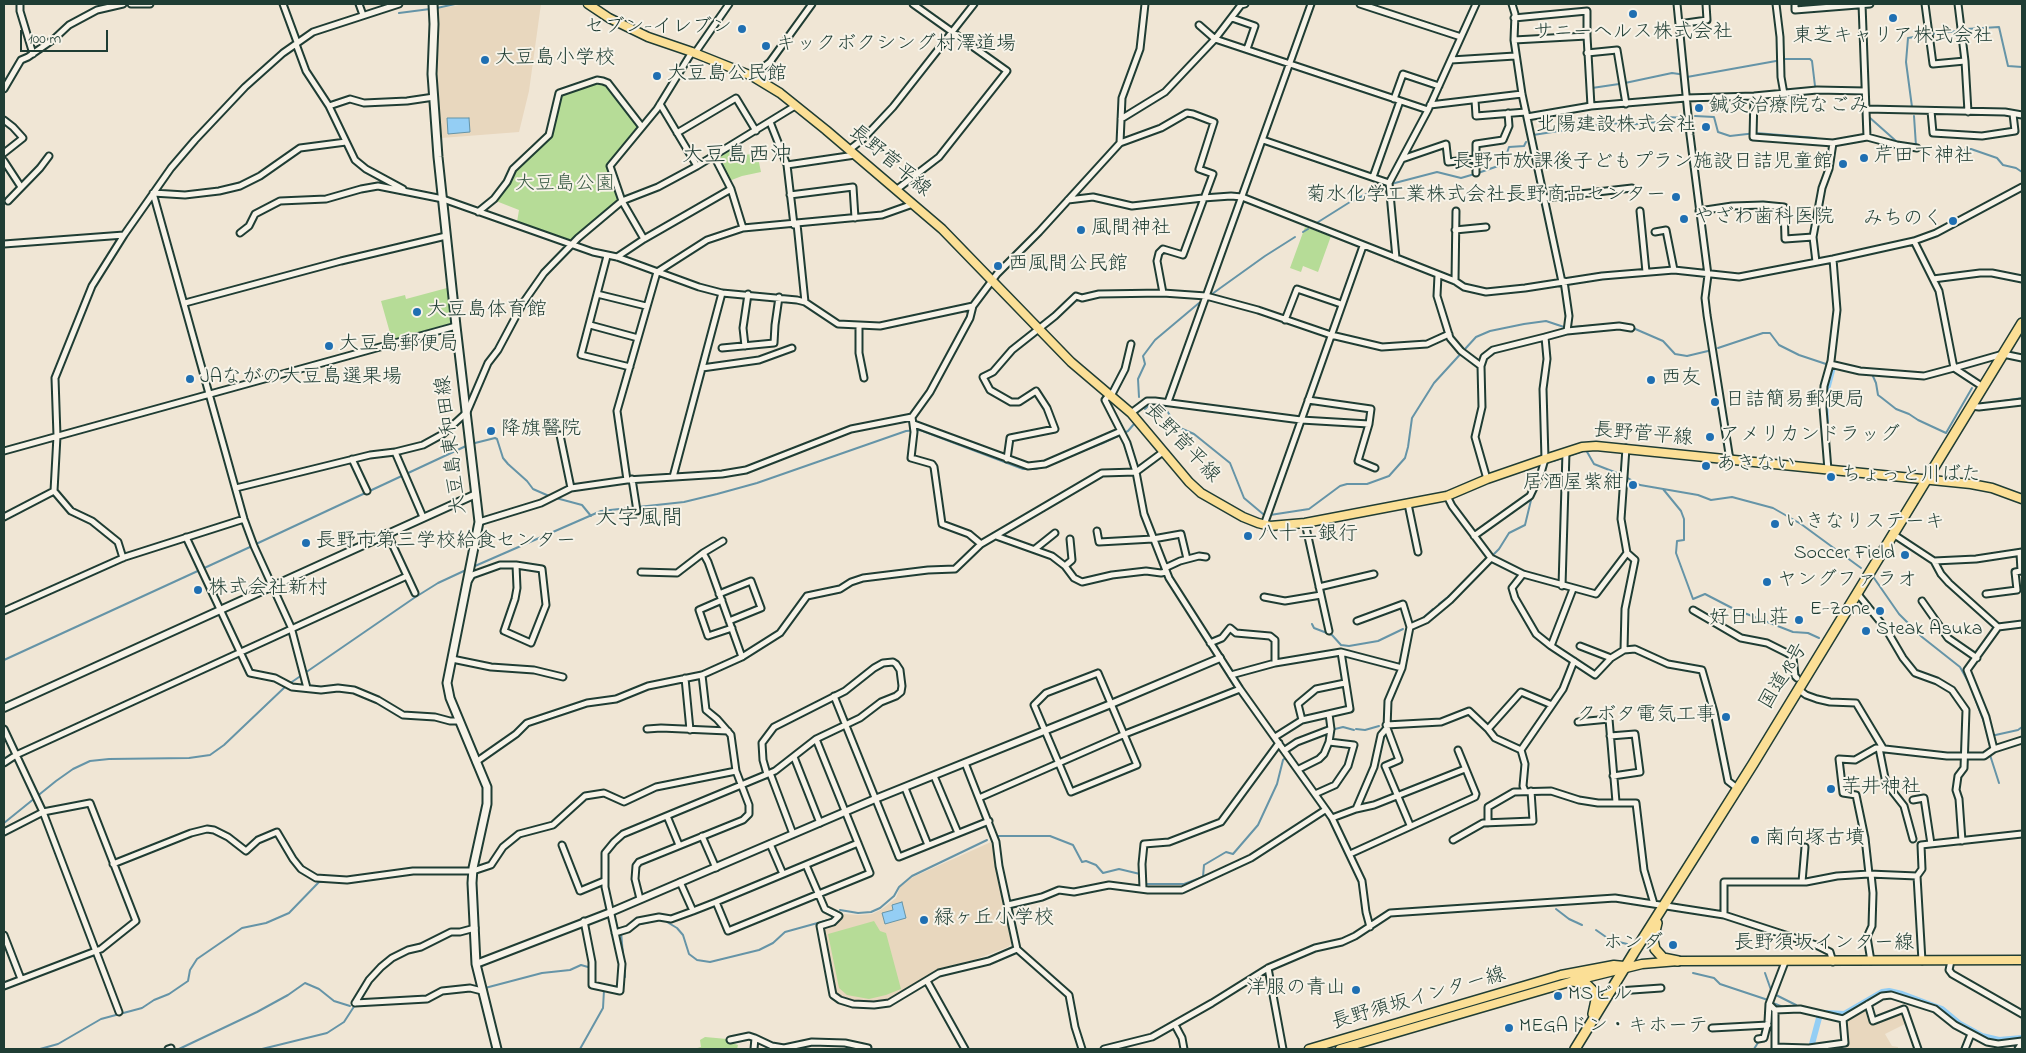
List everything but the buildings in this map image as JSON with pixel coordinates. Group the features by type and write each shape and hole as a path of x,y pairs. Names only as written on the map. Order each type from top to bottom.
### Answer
{"highway":[{"name":"国道18号","path":"1576,1049 2022,322"},
{"path":"1663,908 1654,931 1654,946 1659,956 1678,962"},
{"path":"1573,981 1586,984 1594,995 1595,1003 1589,1026"}],"main road":[{"name":"大豆島東和田線","path":"433,4 434,97 446,236 479,522 448,683 450,698 487,787 487,804 472,883 476,964 498,1049"},
{"name":"長野菅平線","path":"588,4 609,18 648,37 694,52 752,76 780,93 942,229 1071,362 1131,413 1163,452 1201,493 1243,517 1266,518 1285,526 1408,504 1447,496 1545,458 1582,447 1596,446 1926,479 1992,488 2022,499"},
{"name":"長野須坂インター線","path":"1340,1049 1626,967 1678,962 2022,960"},
{"name":"長野須坂インター線","path":"1308,1049 1561,975 1614,965 1626,967"}],"street":[{"path":"20,4 20,11 32,54"},
{"path":"4,89 21,60 54,39 69,25 97,10 123,4"},
{"path":"131,4 150,4"},
{"path":"283,4 306,71 330,106 355,160 366,169 407,191"},
{"path":"359,4 363,15"},
{"path":"123,558 118,542 92,521 72,511 54,491 57,436 55,378 92,286 153,193 195,140 246,87 297,43 314,32 399,4"},
{"path":"644,239 622,201 610,166 660,104 694,52 729,4"},
{"path":"752,76 770,62 812,4"},
{"path":"896,190 939,157 1007,71 913,4"},
{"path":"787,165 852,153 893,107 974,4"},
{"path":"1120,143 1122,98 1140,49 1145,4"},
{"path":"1121,119 1165,92 1215,39 1241,5 1245,4"},
{"path":"1168,402 1311,4"},
{"path":"1360,4 1461,37"},
{"path":"1396,258 1389,183 1429,108 1476,4"},
{"path":"1512,4 1515,56 1563,282 1569,316 1567,331"},
{"path":"1677,4 1686,98 1708,275 1707,315 1730,460"},
{"path":"1679,24 1707,20 1706,4"},
{"path":"1776,4 1784,94"},
{"path":"1795,4 1795,10 1830,5 1870,4"},
{"path":"1862,4 1867,137"},
{"path":"1925,4 1933,64 1965,60"},
{"path":"1958,4 1965,60 1968,112"},
{"path":"1514,18 1586,11 1587,53 1592,106"},
{"path":"1232,18 1255,26 1247,49"},
{"path":"1199,25 1215,39 1400,101 1429,108 1522,94"},
{"path":"1514,40 1587,36"},
{"path":"1587,53 1617,50 1626,104"},
{"path":"1451,60 1515,56"},
{"path":"1394,99 1403,74 1439,86"},
{"path":"478,212 494,199 507,182 513,169 548,134 560,93 603,80 608,83 642,127"},
{"path":"1475,100 1476,116 1526,114 1686,98 1754,96 1817,90 1865,91"},
{"path":"1754,96 1753,137 1833,143 1867,137 1918,148"},
{"path":"330,106 350,100 364,103 407,101 434,97"},
{"path":"677,133 736,98 756,131"},
{"path":"1373,178 1400,101"},
{"path":"660,104 697,166"},
{"path":"236,488 352,459 423,445 443,434 467,412 488,363 498,350 523,303 544,273 578,238 622,201 658,187 697,166 795,106"},
{"path":"1866,109 2022,115"},
{"path":"1931,111 1933,133 1982,136 2015,131 2013,114"},
{"path":"479,522 541,503 570,488 629,480 722,474 746,470 851,429 912,417 930,392 970,318 973,306 992,281 1120,143 1161,128 1187,114 1214,122 1199,169 1213,174 1183,255 1163,249 1159,254 1157,261 1162,293"},
{"path":"1476,173 1476,144 1503,140 1509,126 1508,114"},
{"path":"4,120 23,138 4,154"},
{"path":"770,122 787,165 805,302"},
{"path":"1263,140 1389,183"},
{"path":"153,193 185,195 219,191 240,186 260,176 300,148 346,142"},
{"path":"1816,262 1813,237 1822,188 1830,169 1833,143"},
{"path":"1401,160 1446,144 1448,162 1476,159"},
{"path":"8,201 49,156"},
{"path":"714,156 731,189 743,228"},
{"path":"4,161 21,187"},
{"path":"240,233 249,226 255,214 280,201 326,199 378,186 443,199 606,256 617,257 699,288 779,297 805,302 838,324 880,326 903,323 973,306"},
{"path":"790,195 853,187 855,218"},
{"path":"1068,200 1093,197 1132,206 1203,198 1231,196 1242,198 1455,281 1464,287 1486,292 1674,270 1739,277 1832,259 1914,241 1936,233 2022,187"},
{"path":"1545,198 1632,188"},
{"path":"617,257 644,239 731,189"},
{"path":"153,193 211,394 244,519 254,546 291,627 307,688"},
{"path":"637,509 629,480 617,411 657,272 707,240 743,228 882,215 914,204"},
{"path":"1699,211 1732,206 1762,205 1784,208 1785,240 1813,237"},
{"path":"1455,281 1456,211"},
{"path":"1640,211 1646,272"},
{"path":"1455,230 1486,226"},
{"path":"1656,232 1666,230 1674,270"},
{"path":"4,244 124,235"},
{"path":"185,303 341,260 446,236"},
{"path":"1914,241 1939,291 1954,368 1983,387"},
{"path":"1266,518 1363,246"},
{"path":"606,256 581,355 630,367"},
{"path":"1828,470 1823,408 1824,386 1830,364 1838,310 1832,259"},
{"path":"1932,279 1980,273 1992,273 2022,279"},
{"path":"1438,275 1437,296 1449,334 1462,352 1481,366"},
{"path":"1285,320 1297,288 1341,304"},
{"path":"673,477 722,292"},
{"path":"1007,459 1010,438 1056,429 1047,408 1036,391 1019,402 1011,402 990,390 984,377 993,372 1012,350 1039,330 1076,296 1082,298 1099,294 1162,293 1206,296 1331,335 1382,347 1427,344 1449,334"},
{"path":"597,294 646,306"},
{"path":"745,346 743,328 748,294"},
{"path":"722,348 774,343 779,297"},
{"path":"590,325 638,338"},
{"path":"4,451 456,326"},
{"path":"859,326 859,353 864,378"},
{"path":"1487,479 1475,437 1482,407 1481,366 1484,357 1493,350 1567,331 1619,326 1631,328"},
{"path":"1474,536 1530,496 1541,473 1545,458 1543,389 1548,359 1545,336"},
{"path":"1131,344 1125,369 1106,400 1122,432 1136,472 1140,498 1153,539 1166,570 1230,675 1299,769 1332,818 1362,881 1370,927"},
{"path":"702,368 759,360 792,348"},
{"path":"1830,364 1860,371 1924,376 2003,354 2022,358"},
{"path":"1308,400 1371,409 1369,424 1358,461 1375,468"},
{"path":"1131,413 1147,401 1168,402 1300,420 1369,424"},
{"path":"1971,406 1979,407 2022,402"},
{"path":"912,417 914,428 911,458 932,464 934,467 942,524 969,534 981,544"},
{"path":"914,428 1028,466 1045,464 1122,432"},
{"path":"560,435 570,488"},
{"path":"1624,650 1625,609 1635,560 1627,553 1621,519 1626,448"},
{"path":"395,452 423,517"},
{"path":"476,762 516,734 527,723 587,703 616,699 648,686 702,676 742,657 780,633 807,596 840,589 862,578 928,570 955,569 981,544 1102,473 1136,472 1163,452"},
{"path":"1562,586 1566,452"},
{"path":"352,459 367,491"},
{"path":"4,517 54,491"},
{"path":"4,708 476,494"},
{"path":"1447,496 1452,506 1491,558 1523,574 1596,594 1627,553"},
{"path":"1408,504 1418,552"},
{"path":"4,611 123,558 244,519"},
{"path":"1305,523 1329,631"},
{"path":"1097,531 1100,542 1153,539 1180,534 1187,559"},
{"path":"387,533 415,593"},
{"path":"1035,549 1055,533"},
{"path":"1893,534 1934,561 1941,574 1949,583 1998,628"},
{"path":"996,536 1052,556 1065,566 1074,578 1082,582 1112,575 1146,571 1161,573 1187,559 1206,557"},
{"path":"186,538 250,673 275,678 288,685 307,688 354,690 378,700 403,715 434,716 450,721 459,721"},
{"path":"1065,566 1072,560 1070,539"},
{"path":"641,572 678,573 723,541"},
{"path":"1934,561 1976,559 2021,552 2021,571 2015,572 2017,590 1986,594"},
{"path":"703,554 742,657"},
{"path":"1410,627 1426,620 1450,600 1491,558"},
{"path":"467,582 472,575 500,565 516,565 540,568 543,572 546,605 531,643 504,632 517,588 516,565"},
{"path":"1319,587 1374,574"},
{"path":"1523,574 1512,588 1514,598 1536,634 1595,675 1611,658 1624,650 1634,649 1668,664 1702,670 1714,712 1728,781 1737,788"},
{"path":"4,763 16,755 291,627 407,576"},
{"path":"719,594 752,581 760,608 729,621"},
{"path":"1551,646 1573,589"},
{"path":"1857,593 1886,629 1903,658 1915,673 1937,681 1957,695 1966,710 1964,768 1958,776 1956,790 1959,799 1962,841"},
{"path":"1264,597 1286,601 1321,595"},
{"path":"722,600 699,610 708,636 732,628"},
{"path":"1922,601 1948,638 1977,658"},
{"path":"1356,809 1374,767 1386,726 1388,701 1402,668 1410,627 1403,604 1357,622"},
{"path":"1693,610 1740,638 1767,643 1787,652 1793,657 1795,676 1797,678"},
{"path":"1994,749 1967,670 1998,628 2022,624"},
{"path":"1210,643 1222,638 1230,628 1236,633 1270,636 1275,640 1275,663"},
{"path":"1580,646 1611,658"},
{"path":"1230,675 1275,663 1340,652 1402,668"},
{"path":"1275,737 1302,720 1350,709 1340,652"},
{"path":"476,964 610,912 876,799 1044,732 1220,658"},
{"path":"452,659 491,668 534,670 564,677"},
{"path":"584,921 592,962 592,985 620,991 622,964 604,881 605,853 614,842 623,834 768,774 780,768 816,739 860,718 881,702 896,696 901,692 900,670 893,662 874,668 845,691 774,727 762,743 763,760 768,774 793,834"},
{"path":"1453,840 1483,823 1533,821 1528,791 1523,786 1525,764 1522,750 1563,688 1574,662"},
{"path":"1098,673 1137,765 1070,792 1044,732 1034,706 1046,694 1098,673"},
{"path":"640,899 635,879 636,866 639,862 744,820 747,817 749,805 736,770 731,735 706,710 702,676"},
{"path":"685,678 690,730"},
{"path":"1302,720 1298,704 1316,689 1345,683"},
{"path":"979,798 1125,734 1240,689"},
{"path":"1798,689 1806,695 1817,699 1830,702 1856,703 1881,748 1886,783 1904,806 1913,840"},
{"path":"1488,729 1521,692 1552,705"},
{"path":"834,696 899,857 989,821"},
{"path":"1386,726 1441,722 1469,711 1496,738 1522,750"},
{"path":"1299,769 1319,759 1324,754 1329,742 1331,729 1329,714"},
{"path":"1578,722 1609,719 1616,802"},
{"path":"1386,726 1399,760 1385,766 1410,825"},
{"path":"4,728 40,804 118,1012"},
{"path":"647,730 661,728 728,731"},
{"path":"1285,750 1297,742 1331,729"},
{"path":"1610,736 1636,734 1640,772 1613,776"},
{"path":"716,902 728,931 870,874 816,739"},
{"path":"1870,961 1867,937 1872,926 1873,893 1865,838 1856,795 1843,794 1839,758 1855,760 1881,748 1935,755 1984,756 1994,749 2022,740"},
{"path":"1315,794 1335,785 1348,766 1354,746 1329,742"},
{"path":"1143,888 1142,864 1144,844 1170,842 1221,822 1279,743"},
{"path":"1350,854 1475,797 1458,750"},
{"path":"794,757 820,823"},
{"path":"965,763 996,842 999,866 1017,948 1069,995 1075,1028 1082,1049"},
{"path":"1332,818 1356,809 1374,806 1466,769"},
{"path":"113,864 191,833 214,830 246,851 258,840 277,832 293,859 302,869 316,878 348,880 413,872 473,871 491,865 503,847 519,834 554,825 585,796 604,793 624,802 656,787 736,770"},
{"path":"934,776 958,833"},
{"path":"905,788 928,845"},
{"path":"1488,822 1488,807 1514,792 1551,791 1579,800 1598,803 1636,803 1644,870 1654,904"},
{"path":"1913,800 1924,798 1931,844"},
{"path":"4,832 43,812 90,803 136,920 101,949 4,986"},
{"path":"1008,905 1042,897 1059,890 1074,892 1108,885 1182,890 1251,858 1325,810"},
{"path":"667,816 679,845"},
{"path":"702,836 716,868"},
{"path":"1922,961 1917,876 1922,869 1921,846 2022,837"},
{"path":"615,933 628,929 638,921 659,918 671,919 693,911 858,843"},
{"path":"770,844 783,874"},
{"path":"562,845 580,891 604,881"},
{"path":"1802,882 1805,847"},
{"path":"806,865 825,909 839,916 833,922 820,926 833,995 840,1000 853,1004 889,1003 939,973 989,960 1017,948"},
{"path":"1724,915 1724,882 1802,882 1870,874 1917,876"},
{"path":"680,882 693,911"},
{"path":"1104,1049 1146,1039 1174,1025 1268,968 1316,948 1342,942 1370,927 1390,913 1615,898 1654,904 1663,908 1724,915 1816,945 1830,952 1834,962"},
{"path":"475,928 451,932 436,941 392,958 369,980 355,1003 427,998 442,991 470,988 482,991"},
{"path":"4,935 21,979"},
{"path":"1951,961 1949,970 1952,974 2022,1014"},
{"path":"1758,1039 1764,1038 1768,1025 1768,1004 1785,962"},
{"path":"1268,968 1283,1049"},
{"path":"926,981 965,1049"},
{"path":"1618,992 1661,988"},
{"path":"1768,1004 1775,1010 1800,1009 1843,1020 1882,996 1899,996 1936,1010 1956,1025 1987,1042 1998,1044 2022,1042"},
{"path":"1868,1004 1873,1021 1904,1009 1918,1049"},
{"path":"1775,1010 1775,1048 1809,1048 1845,1043 1843,1020"},
{"path":"1174,1025 1182,1038 1184,1049"},
{"path":"1712,1028 1768,1025"},
{"path":"1965,1049 1972,1034"},
{"path":"730,1040 749,1036 772,1046 784,1048 812,1042 845,1043 875,1049"},
{"path":"754,1049 755,1038"},
{"path":"2018,1049 2022,1042"}],"shaded area":[{"name":"大豆島小学校","path":"465,4 541,4 529,91 519,132 441,138 436,9"},
{"name":"緑ヶ丘小学校","path":"991,842 1011,928 1011,944 1008,947 974,960 937,969 907,991 886,1001 876,1003 840,998 836,993 823,928 836,924 844,914 872,914 882,909 896,898 900,887 913,877"},
{"path":"1867,1010 1871,1023 1903,1012 1907,1023 1885,1034 1892,1046 1898,1047 1898,1049 1846,1049 1846,1021"}],"green space":[{"name":"大豆島公園","path":"600,82 608,86 639,127 607,167 619,202 571,240 517,222 519,210 496,201 510,183 516,169 550,135 561,95"},
{"path":"740,143 745,155 757,153 761,172 729,181 716,157"},
{"path":"1305,227 1331,236 1318,272 1303,266 1301,272 1290,268"},
{"name":"大豆島体育館","path":"447,288 451,323 392,340 381,301 405,295 406,299"},
{"path":"874,921 880,931 886,933 901,989 869,999 847,995 839,988 828,934"},
{"path":"705,1037 727,1039 738,1045 737,1049 694,1049 701,1047 700,1040"}],"water":[{"path":"447,118 469,118 470,132 448,134"},
{"path":"902,902 906,918 885,924 882,913 893,910 892,905"}],"waterway":[{"path":"437,8 455,4"},
{"path":"399,13 430,9"},
{"path":"1966,29 1999,27 2008,66 2022,67"},
{"path":"1932,34 1958,31"},
{"path":"1912,107 1906,62 1908,38 1926,35"},
{"path":"1782,59 1810,59 1812,61 1815,86"},
{"path":"1687,77 1776,61"},
{"path":"1625,83 1672,73 1679,74"},
{"path":"1592,88 1619,84"},
{"path":"1695,116 1714,117 1718,132 1730,136 1756,133 1816,138"},
{"path":"1914,116 1916,146"},
{"path":"1533,135 1611,123 1628,125 1657,122 1666,117 1686,118"},
{"path":"1869,117 1896,141"},
{"path":"1391,184 1437,172 1461,178 1478,173 1501,165 1504,162 1509,147 1524,146 1526,142"},
{"path":"1939,149 1956,151 1971,149 1997,158 2003,165 2016,168 2022,172"},
{"path":"1315,224 1350,202 1381,187"},
{"path":"1303,232 1308,229"},
{"path":"1212,294 1295,237"},
{"path":"1139,397 1138,379 1145,364 1143,356 1155,340 1199,303"},
{"path":"1145,409 1150,404 1165,408 1178,427 1194,434 1230,463 1244,498 1263,514 1270,515 1309,509 1340,486 1367,484 1389,476 1405,458 1412,418 1434,383 1476,337 1490,331 1546,321 1564,327"},
{"path":"1574,327 1601,325"},
{"path":"1633,328 1663,341 1675,354 1687,356 1708,351"},
{"path":"1718,348 1763,333 1770,333 1779,345 1799,355 1826,364"},
{"path":"1826,421 1825,397 1833,367"},
{"path":"1872,374 1878,395 1896,409 1946,433 1972,388"},
{"path":"1997,402 2022,398"},
{"path":"475,566 601,511 684,502 717,494 757,483 906,431 920,430 1023,469 1036,469 1103,443 1128,431 1134,424"},
{"path":"475,443 497,439 503,458 508,464 533,489 549,496"},
{"path":"256,544 466,446"},
{"path":"1568,456 1586,450 1594,464 1622,475"},
{"path":"1553,461 1562,458"},
{"path":"1538,485 1545,469"},
{"path":"1626,477 1640,485 1698,495 1711,500 1732,497 1773,508 1801,524 1861,568"},
{"path":"1663,489 1681,511 1684,519 1684,540 1677,541 1676,553 1693,599 1705,594 1734,609 1793,632 1808,633 1819,638"},
{"path":"1492,556 1509,533 1525,525 1532,496"},
{"path":"556,498 582,505 591,516"},
{"path":"4,660 250,547"},
{"path":"4,823 56,781 73,769 90,761 189,758 210,755 224,745 286,686 414,598 438,583 466,570"},
{"path":"1439,604 1476,570"},
{"path":"1874,578 1899,614 1922,637 1960,667 1970,685 1988,733"},
{"path":"1422,619 1433,609"},
{"path":"1312,624 1314,628 1332,635 1341,645 1349,646 1378,641 1403,629"},
{"path":"1356,729 1365,730 1379,726"},
{"path":"1335,729 1343,727 1354,730"},
{"path":"1991,736 2018,730 2022,727"},
{"path":"1990,755 1999,783"},
{"path":"1146,884 1184,884 1203,877 1204,865 1226,852 1233,854 1258,825 1277,784 1283,760 1286,757"},
{"path":"998,836 1050,836 1073,845 1082,862 1086,861 1096,865 1103,873 1119,869 1140,874 1140,883"},
{"path":"840,910 858,913 871,912 880,908 912,876 987,840"},
{"path":"40,1049 58,1044 101,1019 142,1008 154,1000 169,994 188,981 190,970 197,959 242,928 266,923 289,913 319,882 332,881"},
{"path":"1556,909 1569,919 1582,925"},
{"path":"667,922 677,928 683,935 689,954 697,960 710,962 759,950 773,943 785,932 832,919"},
{"path":"632,929 640,924 658,920"},
{"path":"1596,930 1606,937"},
{"path":"621,932 625,977"},
{"path":"1611,940 1627,944"},
{"path":"485,988 542,973 570,970 581,965 588,967"},
{"path":"1693,973 1714,978 1720,984 1768,1000"},
{"path":"1765,973 1771,990"},
{"path":"179,1049 257,1012 305,983 319,989 334,1001 350,1006"},
{"path":"461,986 476,986"},
{"path":"580,1049 603,1008 604,990"},
{"path":"1827,1013 1844,1014 1882,992 1889,991 1942,1009 1960,1024 1982,1036 1999,1040 2022,1038"},
{"path":"410,997 426,996 433,993"},
{"path":"1776,995 1796,1005"},
{"path":"1773,1003 1783,1007"},
{"path":"262,1049 327,1033 344,1022 355,1005"},
{"path":"1782,1007 1798,1006 1804,1008"},
{"path":"1754,1049 1759,1041 1766,1041 1771,1022 1771,1009"},
{"path":"1812,1044 1819,1018"}],"place":[{"name":"サニーヘルス株式会社","path":"1633,14"},
{"name":"東芝キャリア株式会社","path":"1893,18"},
{"name":"セブン-イレブン","path":"742,29"},
{"name":"キックボクシング村澤道場","path":"766,46"},
{"name":"大豆島小学校","path":"485,60"},
{"name":"大豆島公民館","path":"657,76"},
{"name":"鍼灸治療院なごみ","path":"1699,108"},
{"name":"北陽建設株式会社","path":"1706,127"},
{"name":"芹田下神社","path":"1864,158"},
{"name":"長野市放課後子どもプラン施設日詰児童館","path":"1843,164"},
{"name":"菊水化学工業株式会社長野商品センター","path":"1676,197"},
{"name":"やざわ歯科医院","path":"1684,219"},
{"name":"みちのく","path":"1953,221"},
{"name":"風間神社","path":"1081,230"},
{"name":"西風間公民館","path":"998,266"},
{"name":"大豆島体育館","path":"417,312"},
{"name":"大豆島郵便局","path":"329,346"},
{"name":"JAながの大豆島選果場","path":"190,379"},
{"name":"西友","path":"1651,380"},
{"name":"日詰簡易郵便局","path":"1715,402"},
{"name":"降旗醫院","path":"491,431"},
{"name":"アメリカンドラッグ","path":"1710,437"},
{"name":"あきない","path":"1706,466"},
{"name":"ちょっと川ばた","path":"1831,477"},
{"name":"居酒屋紫紺","path":"1633,485"},
{"name":"いきなりステーキ","path":"1775,524"},
{"name":"八十二銀行","path":"1248,536"},
{"name":"長野市第三学校給食センター","path":"306,543"},
{"name":"Soccer Field","path":"1905,555"},
{"name":"ヤングファラオ","path":"1767,582"},
{"name":"株式会社新村","path":"198,590"},
{"name":"E-Zone","path":"1880,611"},
{"name":"好日山荘","path":"1799,620"},
{"name":"Steak Asuka","path":"1866,631"},
{"name":"クボタ電気工事","path":"1726,717"},
{"name":"芋井神社","path":"1831,789"},
{"name":"南向塚古墳","path":"1755,840"},
{"name":"緑ヶ丘小学校","path":"924,920"},
{"name":"ホンダ","path":"1673,945"},
{"name":"洋服の青山","path":"1356,990"},
{"name":"MSビル","path":"1558,996"},
{"name":"MEGAドン・キホーテ","path":"1509,1028"}],"district":[{"name":"大豆島西沖","path":"737,157"},
{"name":"大字風間","path":"639,520"}]}
